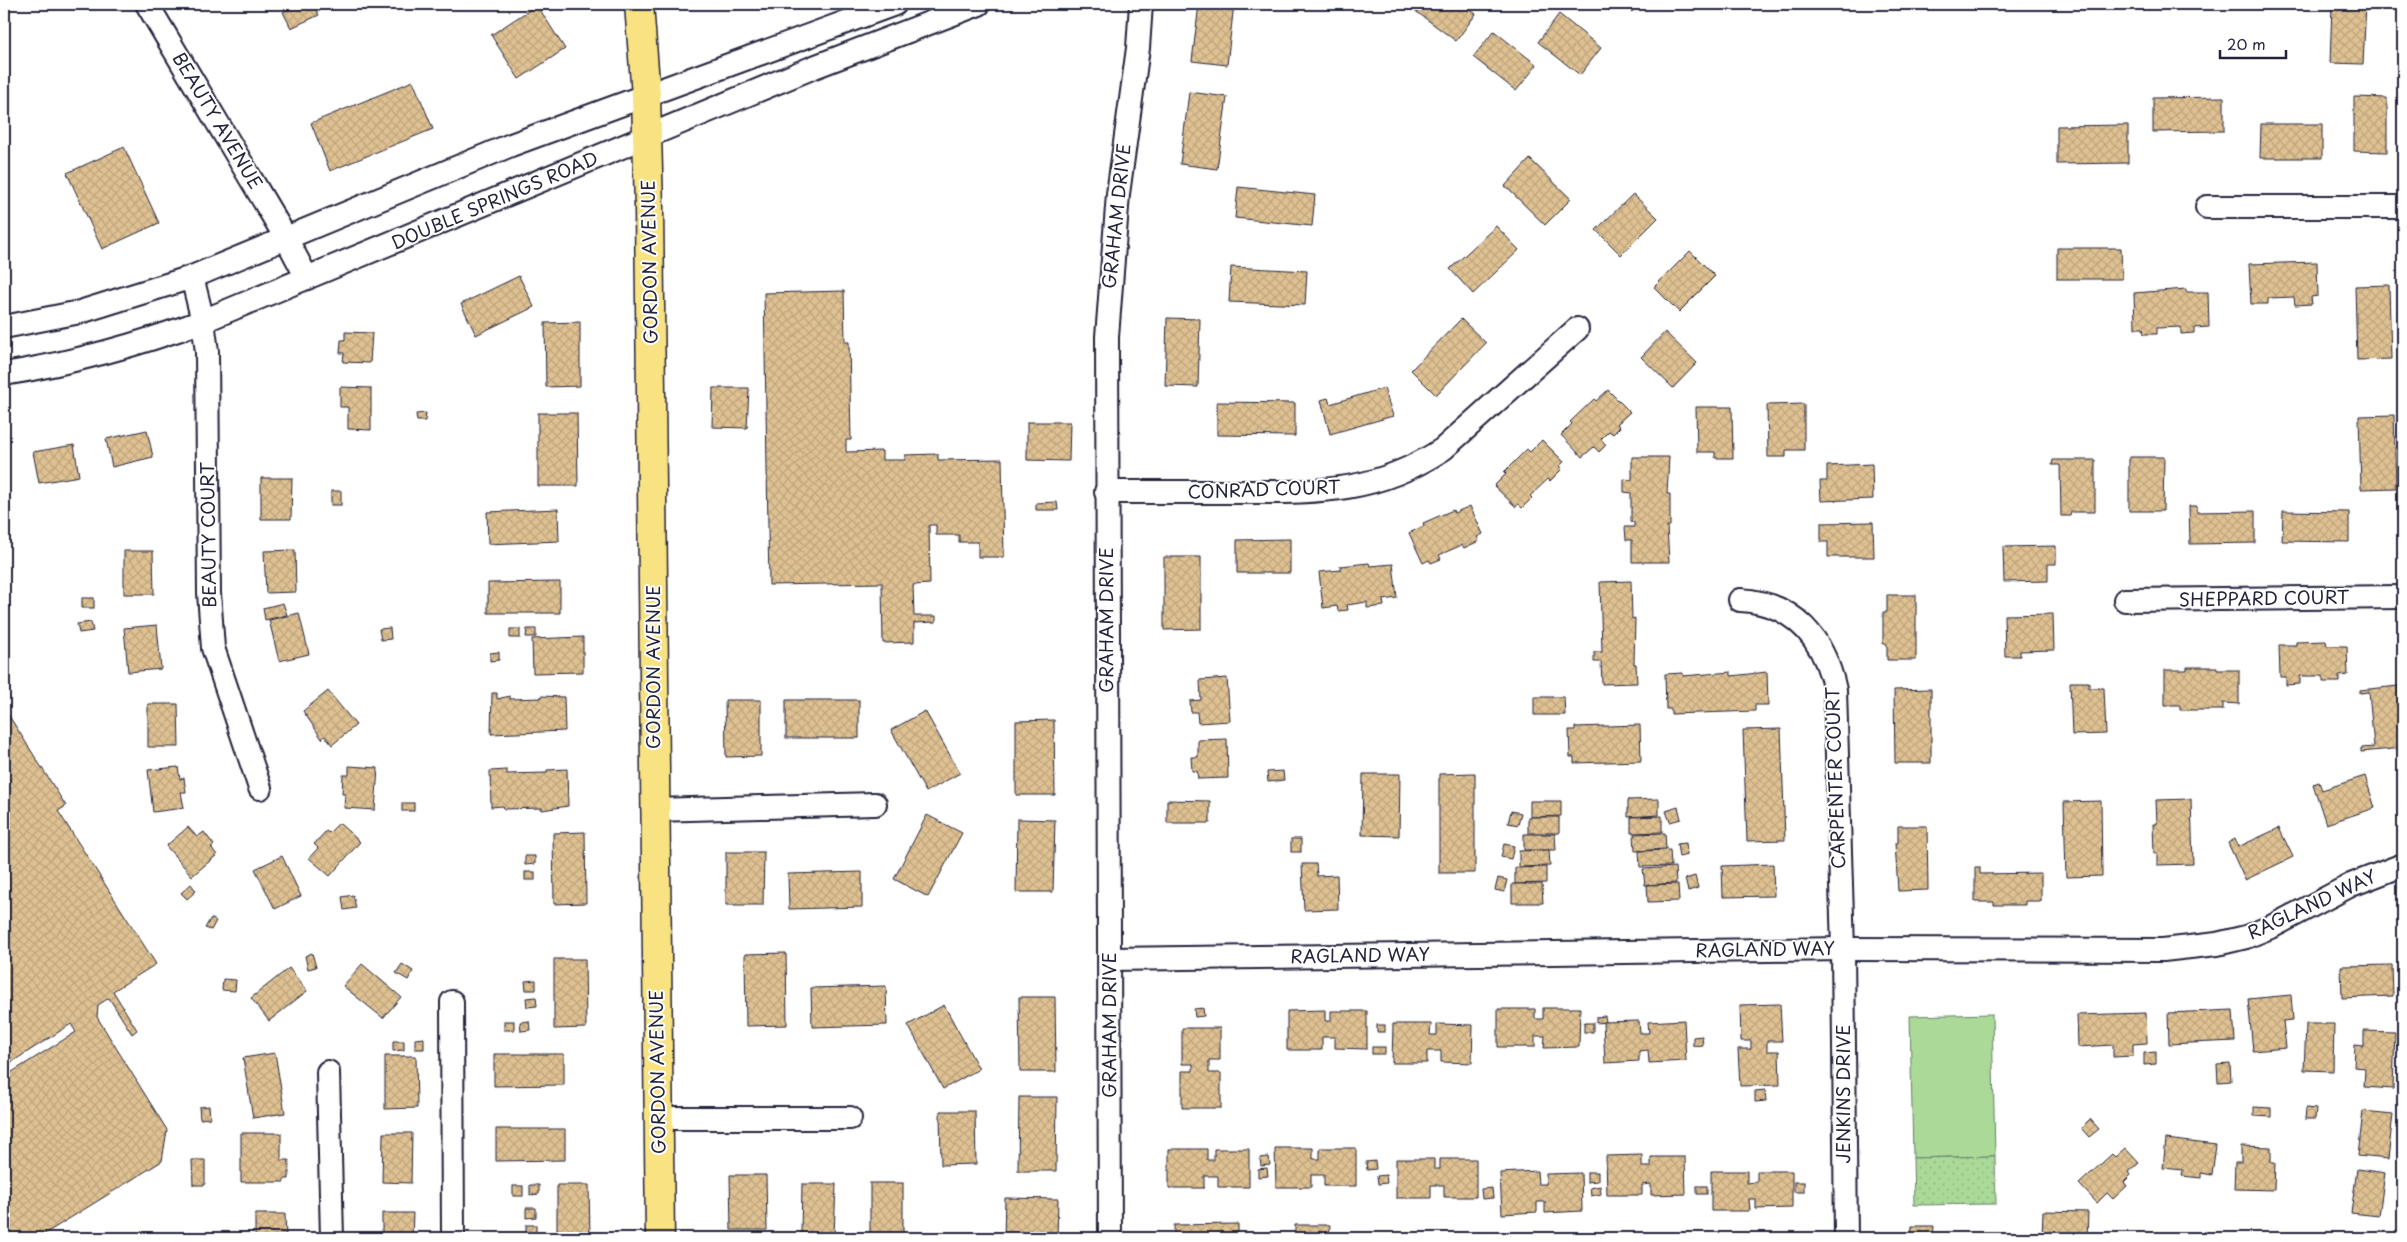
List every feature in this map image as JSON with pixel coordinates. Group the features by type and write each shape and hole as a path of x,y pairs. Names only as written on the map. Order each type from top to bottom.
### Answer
{"main road":[{"name":"GORDON AVENUE","path":"639,4 647,137 660,1238"}],"street":[{"name":"BEAUTY AVENUE","path":"147,4 308,278"},
{"path":"4,327 80,312 192,277 511,145 894,4"},
{"name":"DOUBLE SPRINGS ROAD","path":"4,374 88,358 203,321 814,67 979,4"},
{"name":"GRAHAM DRIVE","path":"1110,1238 1106,492 1108,300 1118,194 1138,48 1142,4"},
{"path":"2207,208 2403,207"},
{"name":"BEAUTY COURT","path":"192,277 203,321 207,352 209,594 213,648 260,788"},
{"name":"CONRAD COURT","path":"1106,492 1312,492 1351,487 1397,476 1443,450 1577,329"},
{"name":"SHEPPARD COURT","path":"2126,600 2403,597"},
{"name":"CARPENTER COURT","path":"1740,600 1755,601 1770,606 1801,623 1813,636 1830,669 1835,690 1843,949"},
{"path":"655,810 874,804"},
{"name":"RAGLAND WAY","path":"1110,959 1843,949 2163,950 2217,944 2246,937 2273,926 2351,885 2403,865"},
{"name":"JENKINS DRIVE","path":"1843,949 1846,1238"},
{"path":"452,1002 453,1238"},
{"path":"328,1072 332,1238"},
{"path":"659,1118 850,1118"}],"green space":[{"path":"1992,1014 1995,1156 1913,1158 1910,1016"},
{"path":"1995,1156 1996,1204 1914,1205 1913,1158"}],"building":[{"path":"300,4 313,4 319,15 291,28 283,12"},
{"path":"1199,4 1234,4 1227,65 1192,61"},
{"path":"1413,4 1463,4 1476,14 1456,41 1410,7"},
{"path":"1620,4 1638,4 1632,12"},
{"path":"2332,4 2366,4 2363,64 2330,63"},
{"path":"537,5 565,49 519,79 491,35"},
{"path":"1559,14 1601,48 1580,75 1538,42"},
{"path":"1494,31 1537,65 1516,91 1473,57"},
{"path":"413,81 433,129 330,171 311,123"},
{"path":"1189,92 1227,97 1217,169 1180,164"},
{"path":"2224,97 2224,131 2153,132 2153,98"},
{"path":"2354,97 2387,98 2387,152 2354,151"},
{"path":"2261,124 2322,124 2322,158 2260,158"},
{"path":"2128,125 2128,163 2057,164 2057,126"},
{"path":"124,147 159,223 102,249 67,173"},
{"path":"1530,159 1571,199 1545,225 1505,186"},
{"path":"1238,187 1315,195 1312,226 1235,218"},
{"path":"1633,194 1658,218 1621,255 1596,230"},
{"path":"1496,226 1519,250 1473,294 1450,269"},
{"path":"2057,248 2121,248 2122,279 2057,279"},
{"path":"1690,251 1715,276 1679,312 1654,287"},
{"path":"2317,262 2318,296 2311,297 2312,304 2295,305 2294,297 2268,298 2268,304 2251,304 2249,264"},
{"path":"1231,267 1307,271 1305,305 1229,302"},
{"path":"519,276 534,307 476,335 461,304"},
{"path":"2389,285 2391,359 2357,360 2355,286"},
{"path":"2186,289 2186,292 2208,292 2209,327 2194,328 2194,333 2181,334 2181,327 2157,328 2157,334 2144,334 2143,328 2135,328 2134,293"},
{"path":"844,291 845,342 849,342 851,440 846,440 846,452 882,451 882,460 905,460 905,455 938,454 938,460 1002,459 1004,557 978,557 978,542 959,542 959,535 936,535 936,525 929,525 930,584 913,585 914,616 936,616 936,622 914,623 914,642 883,643 882,583 769,585 764,293"},
{"path":"1167,318 1200,319 1198,387 1165,386"},
{"path":"1461,319 1486,343 1436,395 1411,370"},
{"path":"580,322 580,386 546,387 545,323"},
{"path":"345,332 372,333 370,363 343,362 344,353 340,353 341,340 345,340"},
{"path":"1665,332 1697,363 1673,388 1641,357"},
{"path":"340,387 371,388 371,430 348,429 348,407 340,407"},
{"path":"713,388 749,388 747,428 712,427"},
{"path":"1384,388 1393,416 1330,434 1321,400 1328,398 1330,404"},
{"path":"1608,390 1630,412 1617,424 1620,427 1613,434 1609,431 1601,439 1606,445 1599,452 1594,447 1582,457 1561,435 1572,424 1570,422 1594,399 1596,401"},
{"path":"1217,402 1295,403 1295,436 1217,435"},
{"path":"1804,404 1804,450 1786,450 1786,457 1768,457 1767,405"},
{"path":"1696,407 1732,407 1733,458 1715,458 1715,452 1697,452"},
{"path":"426,413 425,421 417,421 416,414"},
{"path":"538,413 577,413 578,486 538,486"},
{"path":"2394,415 2396,488 2361,489 2359,416"},
{"path":"1027,422 1070,422 1069,461 1027,460"},
{"path":"147,430 153,457 112,467 106,439"},
{"path":"1542,440 1564,462 1559,466 1562,469 1530,496 1532,498 1522,508 1518,504 1516,507 1494,486 1506,474 1504,472 1527,449 1530,452"},
{"path":"74,445 79,476 39,483 33,452"},
{"path":"1632,457 1669,457 1667,494 1670,494 1670,526 1667,526 1669,562 1632,562 1632,540 1626,540 1625,527 1634,527 1634,522 1631,522 1631,493 1624,492 1624,479 1632,480"},
{"path":"2129,457 2164,457 2163,511 2129,511"},
{"path":"2053,460 2095,460 2095,512 2071,512 2070,516 2061,516 2060,465 2052,465"},
{"path":"1872,464 1873,499 1821,501 1820,481 1827,481 1827,466"},
{"path":"261,478 292,478 291,519 261,519"},
{"path":"331,491 341,491 341,505 331,505"},
{"path":"1057,502 1058,510 1036,510 1036,503"},
{"path":"1470,506 1483,534 1477,537 1479,541 1464,548 1462,545 1439,555 1441,559 1431,563 1429,560 1423,563 1409,533 1424,526 1423,523 1453,510 1454,513"},
{"path":"2189,506 2197,506 2197,512 2255,511 2255,543 2190,544"},
{"path":"558,509 559,541 488,544 487,512"},
{"path":"2283,511 2349,512 2349,542 2282,541"},
{"path":"1873,522 1874,557 1828,557 1828,542 1821,542 1821,523"},
{"path":"1290,539 1290,573 1237,573 1237,540"},
{"path":"2056,546 2056,564 2048,564 2048,581 2004,582 2003,547"},
{"path":"295,550 296,592 266,593 264,551"},
{"path":"124,551 153,551 154,594 124,594"},
{"path":"1164,557 1201,557 1201,629 1164,630"},
{"path":"1369,563 1370,566 1393,564 1397,598 1383,600 1384,606 1367,608 1367,602 1347,605 1348,610 1338,611 1337,606 1323,608 1319,572 1341,570 1340,566"},
{"path":"1631,581 1632,619 1635,618 1634,664 1636,664 1637,683 1602,684 1601,662 1594,662 1594,652 1602,652 1600,582"},
{"path":"560,582 560,613 488,613 488,583"},
{"path":"1887,595 1916,595 1916,660 1887,660 1887,644 1883,644 1883,612 1887,612"},
{"path":"82,598 94,598 94,608 82,608"},
{"path":"283,603 287,615 265,620 263,608"},
{"path":"299,613 309,654 279,661 269,620"},
{"path":"2053,614 2054,650 2020,651 2020,656 2005,656 2004,615"},
{"path":"91,622 93,631 79,633 77,624"},
{"path":"157,625 161,669 128,672 124,628"},
{"path":"390,628 391,639 381,640 379,629"},
{"path":"510,629 520,629 520,638 510,638"},
{"path":"527,629 536,629 536,637 526,637"},
{"path":"583,637 583,672 533,673 532,639"},
{"path":"2326,641 2327,646 2347,646 2348,675 2339,676 2339,682 2323,682 2323,676 2300,676 2300,684 2286,685 2286,677 2280,677 2279,645 2296,645 2296,642"},
{"path":"499,652 499,660 490,661 490,653"},
{"path":"2187,667 2217,667 2217,670 2239,670 2239,704 2223,703 2223,710 2180,710 2180,705 2165,705 2165,670 2187,670"},
{"path":"1731,672 1731,676 1767,672 1768,705 1755,705 1755,711 1671,714 1671,709 1666,709 1665,674 1683,673 1683,676"},
{"path":"1227,678 1230,721 1198,723 1197,712 1191,712 1190,701 1201,700 1200,680"},
{"path":"2070,682 2089,682 2089,688 2104,688 2106,734 2072,735"},
{"path":"2398,686 2403,748 2361,752 2361,748 2374,747 2369,692 2360,693 2360,690"},
{"path":"1931,689 1931,763 1895,763 1894,690"},
{"path":"328,691 356,725 332,745 325,736 322,739 303,711"},
{"path":"492,693 497,693 497,699 510,696 510,699 541,698 541,696 564,697 565,731 491,734"},
{"path":"1534,697 1564,697 1565,715 1534,715"},
{"path":"725,700 761,700 761,756 726,757"},
{"path":"786,700 859,700 859,738 786,738"},
{"path":"148,704 178,704 179,747 148,747"},
{"path":"4,708 66,806 58,811 156,964 113,991 137,1030 132,1034 109,998 98,1005 97,1017 167,1130 162,1161 38,1238 4,1238 4,1077 76,1032 71,1024 4,1067"},
{"path":"925,711 960,773 926,792 891,730"},
{"path":"1054,720 1055,795 1016,795 1016,721"},
{"path":"1640,725 1641,761 1574,763 1574,757 1570,757 1569,730 1575,730 1575,727"},
{"path":"1781,729 1785,840 1747,841 1743,730"},
{"path":"1227,739 1228,778 1198,779 1197,771 1192,771 1191,757 1198,757 1198,740"},
{"path":"349,766 378,768 375,810 344,808 345,794 342,794 343,775 349,775"},
{"path":"178,767 180,779 184,778 186,792 181,792 184,808 153,812 148,770"},
{"path":"567,769 568,806 542,810 542,808 504,809 503,806 491,807 490,771 507,770 507,774 547,773 547,770"},
{"path":"1283,771 1284,780 1268,782 1267,772"},
{"path":"1475,773 1475,873 1439,873 1439,774"},
{"path":"1363,774 1400,774 1399,836 1362,835"},
{"path":"2365,776 2375,808 2326,824 2313,784 2319,782 2322,790"},
{"path":"1659,799 1659,815 1628,817 1628,800"},
{"path":"2191,799 2193,864 2157,865 2157,853 2154,853 2153,824 2157,824 2156,800"},
{"path":"1167,800 1210,801 1210,823 1167,823"},
{"path":"1530,801 1561,801 1561,816 1530,817"},
{"path":"2101,801 2102,876 2066,877 2064,802"},
{"path":"402,803 414,803 414,811 402,811"},
{"path":"1678,807 1681,819 1670,822 1666,811"},
{"path":"1511,811 1521,813 1518,825 1508,823"},
{"path":"927,815 962,833 928,897 894,879"},
{"path":"1662,816 1662,832 1631,833 1631,817"},
{"path":"1528,817 1559,817 1559,833 1528,833"},
{"path":"1017,819 1055,820 1053,892 1016,892"},
{"path":"339,823 360,842 330,876 309,858 318,848 314,844 326,831 329,833"},
{"path":"1898,826 1927,826 1928,890 1898,891 1895,843 1898,843"},
{"path":"188,827 197,837 204,832 214,845 211,847 217,855 192,876 166,846"},
{"path":"2279,828 2293,857 2245,880 2228,843 2235,839 2238,847"},
{"path":"585,832 586,903 554,904 553,833"},
{"path":"1665,833 1666,849 1635,851 1634,834"},
{"path":"1524,834 1555,834 1556,850 1524,850"},
{"path":"1291,839 1301,839 1301,852 1291,852"},
{"path":"1686,843 1687,855 1679,857 1677,844"},
{"path":"1504,844 1514,846 1511,859 1501,857"},
{"path":"1549,850 1550,866 1519,867 1519,851"},
{"path":"1670,850 1671,866 1640,867 1639,851"},
{"path":"726,852 764,852 763,905 726,905"},
{"path":"282,856 301,896 275,909 255,869"},
{"path":"525,856 535,856 535,864 525,865"},
{"path":"1302,864 1316,864 1317,876 1337,875 1338,909 1304,910"},
{"path":"1773,864 1774,896 1723,897 1722,866"},
{"path":"1546,867 1546,883 1515,884 1515,868"},
{"path":"1675,867 1676,883 1645,885 1643,869"},
{"path":"1975,867 1980,867 1980,874 2041,873 2041,901 2025,901 2025,905 1994,905 1994,902 1975,902"},
{"path":"525,872 535,872 535,880 525,880"},
{"path":"862,872 862,907 789,909 788,874"},
{"path":"1695,876 1698,888 1688,891 1685,879"},
{"path":"1498,878 1507,880 1504,892 1495,890"},
{"path":"191,884 196,891 187,899 181,893"},
{"path":"1512,884 1542,884 1543,903 1512,903"},
{"path":"1678,884 1679,901 1648,902 1647,885"},
{"path":"353,895 356,908 344,910 342,897"},
{"path":"211,918 216,921 211,930 205,928"},
{"path":"312,953 316,967 308,969 305,956"},
{"path":"786,953 787,1025 746,1026 745,954"},
{"path":"554,959 585,959 586,1028 554,1029"},
{"path":"362,964 401,997 383,1018 343,986"},
{"path":"402,964 413,971 408,980 396,973"},
{"path":"2392,965 2393,996 2342,998 2341,966"},
{"path":"289,968 307,991 269,1021 251,998"},
{"path":"223,979 236,980 235,991 222,990"},
{"path":"536,980 536,990 526,990 525,981"},
{"path":"886,986 887,1025 812,1027 811,988"},
{"path":"2291,995 2293,1020 2283,1021 2286,1048 2253,1051 2248,999"},
{"path":"536,997 537,1006 527,1007 526,998"},
{"path":"1019,997 1055,997 1056,1072 1020,1072"},
{"path":"1780,1004 1782,1041 1767,1041 1767,1051 1779,1051 1780,1085 1740,1086 1738,1049 1751,1049 1751,1041 1741,1041 1740,1005"},
{"path":"944,1005 979,1069 943,1089 908,1025"},
{"path":"1203,1008 1204,1016 1195,1017 1194,1009"},
{"path":"1543,1008 1580,1008 1579,1047 1544,1048 1545,1036 1535,1036 1535,1047 1498,1047 1498,1009 1535,1009 1535,1019 1543,1019"},
{"path":"1325,1010 1325,1021 1331,1021 1331,1011 1367,1011 1367,1049 1335,1048 1335,1037 1322,1037 1322,1050 1287,1050 1287,1011"},
{"path":"2233,1010 2235,1041 2169,1044 2168,1013"},
{"path":"2146,1013 2147,1043 2133,1044 2133,1056 2113,1057 2113,1045 2078,1047 2077,1015"},
{"path":"1605,1016 1606,1022 1596,1023 1596,1017"},
{"path":"1684,1020 1686,1061 1649,1063 1648,1050 1639,1051 1639,1061 1605,1063 1603,1022 1639,1021 1640,1033 1649,1033 1648,1022"},
{"path":"504,1021 514,1021 514,1030 504,1030"},
{"path":"529,1021 530,1030 521,1031 520,1022"},
{"path":"1584,1023 1593,1023 1593,1032 1584,1032"},
{"path":"1393,1024 1431,1024 1430,1035 1437,1035 1437,1024 1473,1025 1472,1063 1441,1062 1441,1051 1427,1051 1427,1063 1392,1063"},
{"path":"2306,1024 2334,1024 2333,1071 2304,1070"},
{"path":"1377,1025 1385,1025 1385,1032 1377,1032"},
{"path":"1182,1028 1220,1028 1220,1060 1209,1060 1209,1073 1221,1073 1221,1108 1182,1108 1182,1071 1193,1071 1193,1064 1182,1064"},
{"path":"2364,1031 2395,1032 2393,1089 2364,1087 2365,1068 2354,1067 2355,1045 2364,1046"},
{"path":"1702,1036 1703,1045 1693,1046 1693,1037"},
{"path":"424,1038 424,1049 415,1049 415,1039"},
{"path":"393,1041 404,1041 404,1050 393,1051"},
{"path":"1372,1047 1385,1047 1385,1054 1372,1054"},
{"path":"2156,1052 2156,1064 2144,1065 2144,1053"},
{"path":"275,1053 285,1113 253,1118 243,1058"},
{"path":"494,1054 564,1054 564,1085 494,1086"},
{"path":"385,1056 416,1056 417,1108 385,1109"},
{"path":"2230,1064 2231,1081 2218,1082 2217,1065"},
{"path":"1765,1090 1766,1101 1755,1102 1755,1091"},
{"path":"1019,1097 1057,1097 1056,1171 1018,1171"},
{"path":"209,1106 210,1118 200,1119 199,1107"},
{"path":"2254,1107 2271,1108 2271,1117 2254,1116"},
{"path":"2306,1108 2316,1109 2315,1119 2305,1119"},
{"path":"940,1111 975,1111 976,1164 941,1165"},
{"path":"2363,1111 2393,1114 2388,1159 2358,1156"},
{"path":"2090,1119 2099,1129 2089,1137 2081,1128"},
{"path":"496,1129 565,1129 565,1160 496,1161"},
{"path":"241,1133 281,1133 281,1160 289,1160 289,1179 284,1179 284,1182 241,1182"},
{"path":"383,1133 412,1133 411,1183 382,1182"},
{"path":"2166,1139 2216,1145 2212,1175 2201,1173 2201,1178 2182,1176 2183,1170 2163,1168"},
{"path":"2241,1146 2271,1147 2271,1163 2275,1163 2274,1190 2234,1189 2235,1162 2241,1162"},
{"path":"1275,1148 1313,1148 1313,1159 1320,1159 1320,1148 1356,1148 1356,1186 1324,1186 1324,1175 1311,1175 1311,1187 1276,1187"},
{"path":"2125,1148 2139,1163 2129,1172 2131,1175 2124,1182 2127,1186 2113,1199 2107,1193 2097,1203 2079,1184 2112,1154 2115,1157"},
{"path":"1169,1149 1207,1149 1207,1160 1214,1160 1214,1149 1249,1149 1249,1187 1218,1187 1218,1176 1204,1176 1204,1188 1169,1188"},
{"path":"1642,1155 1642,1167 1651,1167 1651,1157 1685,1157 1686,1194 1651,1195 1651,1184 1642,1185 1642,1195 1607,1195 1606,1156"},
{"path":"1269,1157 1270,1165 1261,1166 1260,1158"},
{"path":"1396,1159 1434,1159 1434,1169 1440,1169 1440,1159 1476,1159 1476,1197 1444,1197 1444,1185 1431,1185 1431,1198 1396,1198"},
{"path":"192,1160 205,1160 205,1185 193,1185"},
{"path":"1375,1161 1376,1169 1367,1170 1366,1162"},
{"path":"1267,1168 1268,1176 1258,1177 1258,1169"},
{"path":"2357,1169 2385,1173 2379,1216 2351,1213"},
{"path":"1537,1171 1538,1184 1546,1184 1546,1174 1581,1173 1582,1211 1545,1213 1545,1202 1537,1202 1537,1212 1502,1214 1500,1173"},
{"path":"1711,1171 1747,1171 1747,1183 1757,1182 1757,1171 1792,1171 1792,1208 1756,1209 1756,1199 1749,1199 1750,1211 1711,1211"},
{"path":"1587,1172 1598,1172 1598,1181 1587,1182"},
{"path":"730,1175 766,1175 767,1230 731,1230"},
{"path":"1386,1175 1387,1183 1378,1184 1377,1176"},
{"path":"1794,1182 1804,1182 1804,1192 1794,1192"},
{"path":"870,1183 903,1183 903,1235 870,1235"},
{"path":"802,1184 836,1184 834,1235 801,1233"},
{"path":"530,1185 539,1185 539,1194 530,1195"},
{"path":"557,1185 589,1185 590,1238 557,1238"},
{"path":"513,1186 523,1186 523,1196 513,1196"},
{"path":"1600,1186 1601,1194 1591,1196 1590,1188"},
{"path":"1697,1186 1707,1186 1707,1194 1697,1194"},
{"path":"1492,1188 1493,1198 1482,1199 1481,1189"},
{"path":"1005,1198 1058,1199 1057,1238 1004,1238"},
{"path":"526,1208 536,1208 536,1217 526,1218"},
{"path":"2043,1211 2088,1212 2087,1238 2042,1238"},
{"path":"382,1213 413,1213 412,1238 382,1238"},
{"path":"255,1214 285,1214 286,1238 255,1238"},
{"path":"1238,1224 1238,1238 1174,1238 1174,1225"},
{"path":"526,1225 536,1225 536,1233 526,1233"},
{"path":"1295,1225 1330,1225 1329,1238 1295,1238"},
{"path":"1912,1226 1934,1226 1933,1238 1911,1238"}]}
